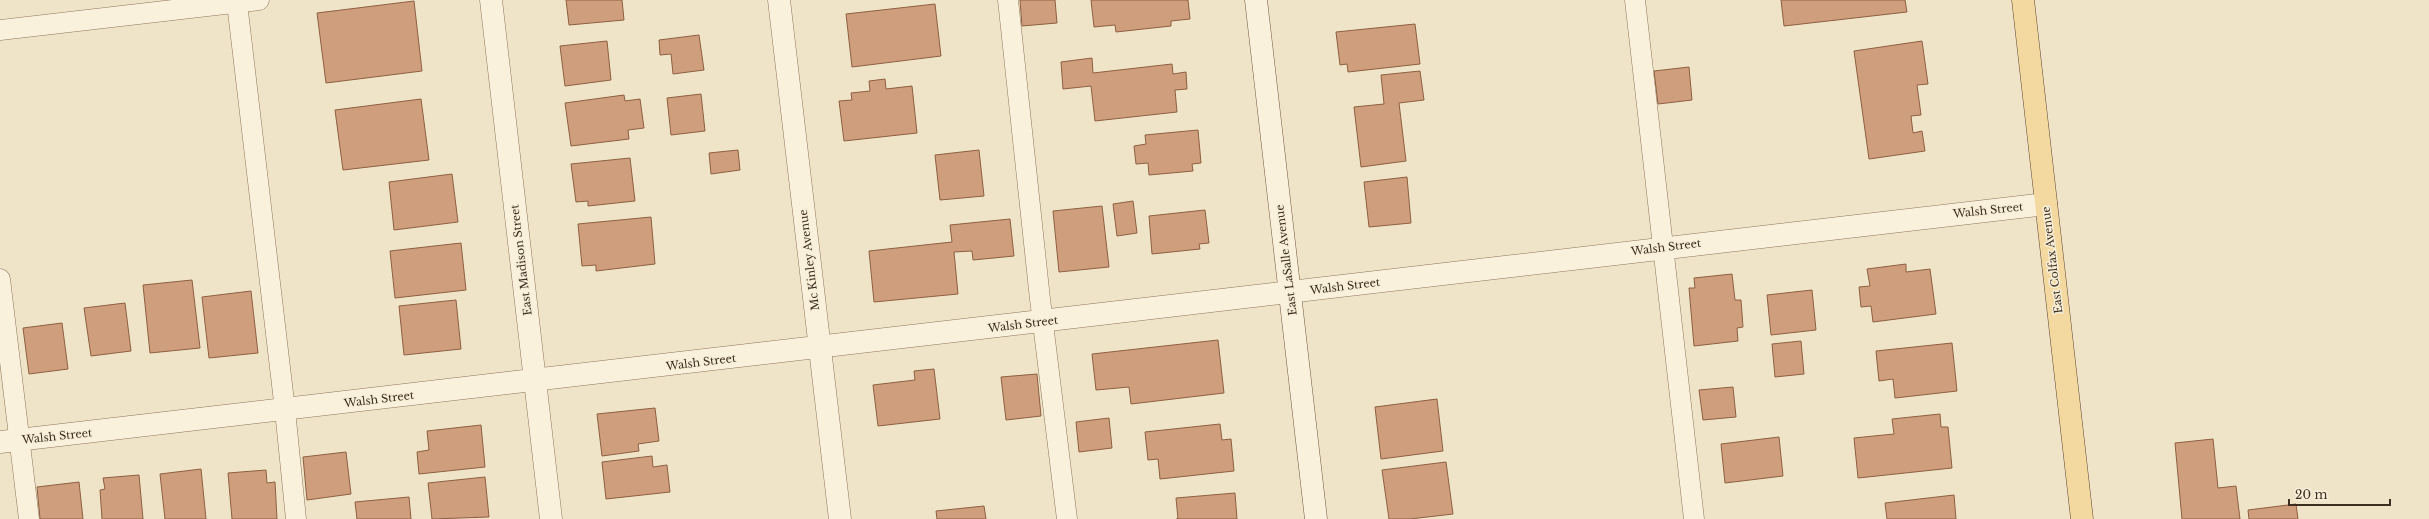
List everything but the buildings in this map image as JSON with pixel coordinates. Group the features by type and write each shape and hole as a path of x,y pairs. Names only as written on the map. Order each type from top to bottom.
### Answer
{"main road":[{"name":"East Colfax Avenue","path":"2023,0 2082,519"}],"street":[{"name":"East Madison Street","path":"491,0 551,519"},
{"name":"Mc Kinley Avenue","path":"779,0 840,519"},
{"name":"East LaSalle Avenue","path":"1256,0 1316,519"},
{"name":"Walsh Street","path":"10,441 1043,322 1663,247 2046,204"}],"lane":[{"path":"0,30 260,0"},
{"path":"1008,0 1043,322 1067,519"},
{"path":"1635,0 1694,519"},
{"path":"237,3 285,410 296,519"},
{"path":"0,278 10,441 29,519"}]}
